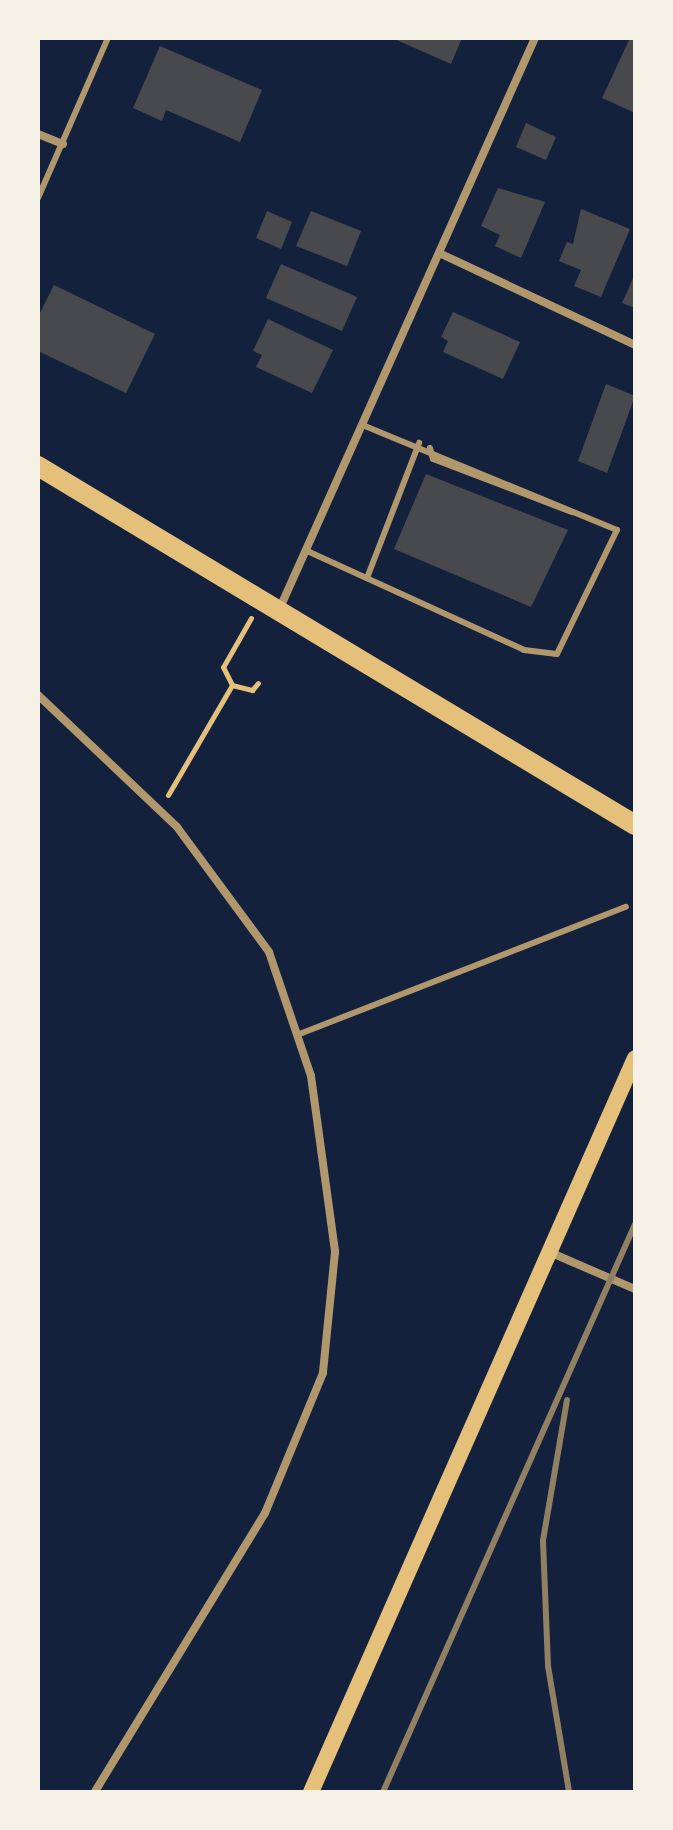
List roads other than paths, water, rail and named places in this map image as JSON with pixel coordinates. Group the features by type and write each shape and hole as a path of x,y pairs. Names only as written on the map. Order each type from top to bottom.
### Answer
{"main road":[{"path":"38,466 635,825"},
{"path":"311,1792 546,1250 635,1058"}],"street":[{"path":"270,605 305,550 535,38"},
{"path":"38,134 63,144"},
{"path":"439,253 635,345"},
{"path":"38,695 159,810 269,952 311,1076 335,1252 323,1373 265,1513 95,1792"},
{"path":"546,1250 635,1289"}],"lane":[{"path":"38,198 108,38"},
{"path":"305,550 524,650 557,654 617,530 419,443 362,425"},
{"path":"367,578 419,443"},
{"path":"297,1035 626,907"}],"railway":[{"path":"383,1792 635,1224"},
{"path":"567,1400 543,1541 548,1666 569,1792"}]}
